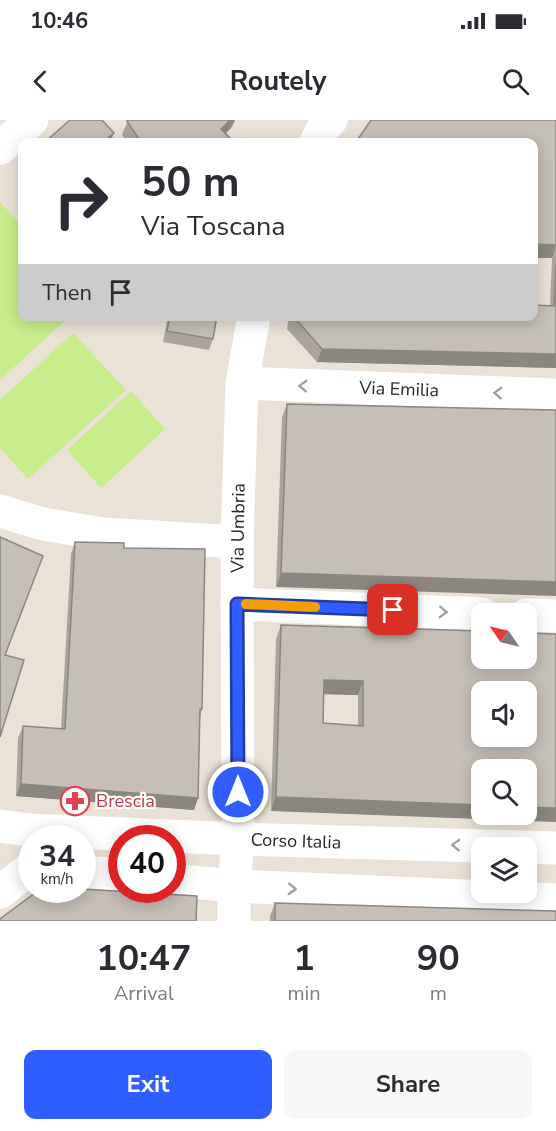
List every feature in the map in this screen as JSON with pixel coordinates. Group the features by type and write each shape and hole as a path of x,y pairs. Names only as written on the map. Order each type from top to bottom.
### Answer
{"street":[{"path":"0,148 32,120"},
{"path":"318,138 323,128 331,120"},
{"name":"Via Umbria","path":"234,921 238,839 237,542 242,383 253,321"},
{"name":"Via Emilia","path":"242,383 556,395"},
{"path":"0,511 43,524 104,534 237,542"},
{"path":"237,604 471,614"},
{"path":"537,615 556,616"},
{"name":"Corso Italia","path":"0,826 28,830 238,839 556,848"},
{"path":"0,865 18,866"},
{"path":"0,892 18,878"},
{"path":"186,881 509,910 556,900"}],"green space":[{"path":"0,202 18,222 18,321 65,321 0,380"},
{"path":"73,333 126,390 28,479 0,448 0,400"},
{"path":"131,391 165,429 101,488 67,450"}],"building":[{"path":"70,120 102,120 114,133 108,138 50,138"},
{"path":"230,120 221,129 230,138 138,138 127,121"},
{"path":"371,120 556,120 556,245 538,244 538,138 359,138"},
{"path":"556,264 556,354 322,349 297,321 538,321 538,305 554,306"},
{"path":"169,321 216,321 213,339 167,331"},
{"path":"287,404 556,410 556,582 281,573"},
{"path":"0,537 43,556 5,655 24,660 0,737"},
{"path":"75,542 124,543 124,548 205,549 198,798 21,784 23,726 65,729"},
{"path":"281,625 471,631 471,669 537,669 537,633 556,634 556,808 537,807 537,759 471,759 471,805 276,797","holes":["324,680 363,681 363,726 323,723"]},
{"path":"96,890 108,891 108,903 186,903 186,895 197,896 196,921 0,921 22,903 96,903"},
{"path":"275,903 556,911 556,921 275,921"}],"slow traffic":[{"path":"246,604 315,607"}],"place":[{"name":"Brescia","path":"75,801"}],"route":[{"path":"238,792 237,604 393,610"}]}
